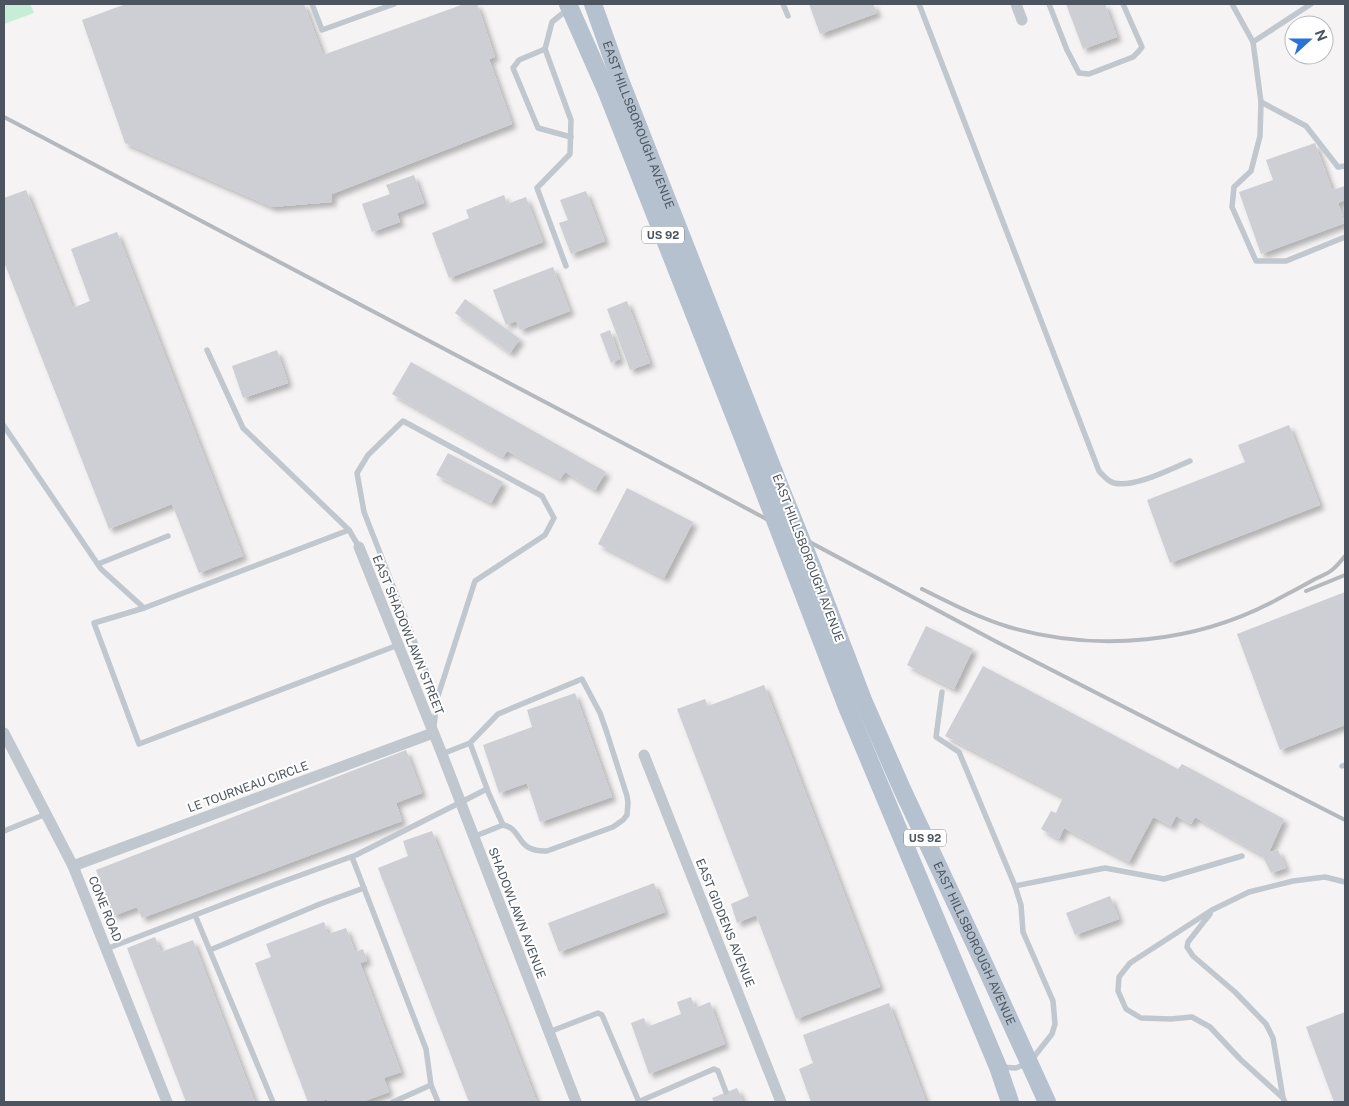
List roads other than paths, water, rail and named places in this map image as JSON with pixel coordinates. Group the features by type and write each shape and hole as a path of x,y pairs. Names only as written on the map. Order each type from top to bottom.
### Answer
{"main road":[{"name":"EAST HILLSBOROUGH AVENUE","path":"593,4 624,90 864,700 902,789 1047,1102"},
{"name":"EAST HILLSBOROUGH AVENUE","path":"569,6 606,90 847,707 998,1067 1010,1102"}],"street":[{"path":"1016,4 1022,20"},
{"name":"EAST SHADOWLAWN STREET","path":"359,547 433,733"},
{"name":"CONE ROAD","path":"4,733 73,866 167,1102"},
{"name":"SHADOWLAWN AVENUE","path":"433,733 576,1102"},
{"name":"LE TOURNEAU CIRCLE","path":"73,866 433,733"},
{"name":"EAST GIDDENS AVENUE","path":"644,755 782,1102"}],"lane":[{"path":"312,4 322,30 394,4"},
{"path":"783,4 788,16"},
{"path":"919,4 1099,470 1106,479 1125,484 1140,481 1190,461"},
{"path":"1049,4 1067,50 1079,73 1089,74 1133,57 1142,47 1123,4"},
{"path":"1232,4 1253,42 1261,102 1260,136 1251,172 1234,187 1232,207 1256,261 1286,261 1345,237"},
{"path":"1253,42 1311,4"},
{"path":"566,266 537,188 570,154 571,120 545,49 552,22 569,6"},
{"path":"545,49 519,60 513,68 538,128 570,137"},
{"path":"1261,102 1306,126 1338,167 1345,166"},
{"path":"206,350 243,428 349,530 359,547"},
{"path":"433,733 437,699 475,581 545,535 554,518 542,496 403,421 368,455 357,474 364,512 437,699"},
{"path":"4,426 101,569 144,608"},
{"path":"349,530 144,608 94,623 139,744 398,645"},
{"path":"98,564 168,536"},
{"path":"442,754 470,743 498,714 582,679 603,721 627,796 628,810 623,820 613,826 547,851 528,848 512,828 503,825 473,837"},
{"path":"942,692 936,737 959,752 1015,886 1021,905 1023,932 1053,1001 1055,1024 1052,1034 1029,1063 1016,1068 998,1067"},
{"path":"470,743 503,825"},
{"path":"106,949 352,857 487,789"},
{"path":"4,831 46,814"},
{"path":"1015,886 1105,868 1164,879 1242,856"},
{"path":"352,857 426,1049 431,1085 438,1102"},
{"path":"1284,1100 1240,1059 1210,1027 1192,1017 1171,1019 1141,1018 1126,1009 1118,991 1119,977 1130,963 1212,910 1249,892 1293,881 1325,877 1345,882"},
{"path":"210,950 364,888"},
{"path":"1212,910 1188,942 1187,947 1193,956 1235,992 1266,1024 1273,1038 1284,1100"},
{"path":"195,915 273,1102"},
{"path":"549,1032 598,1013 602,1015 638,1102 714,1069 718,1071 726,1092"},
{"path":"393,1102 431,1085"}],"railway":[{"path":"4,117 995,641 1345,820"},
{"path":"922,589 987,619 1009,627 1043,635 1077,640 1112,641 1146,639 1181,634 1214,626 1247,614 1328,573 1345,556"},
{"path":"1306,591 1345,575"}]}
